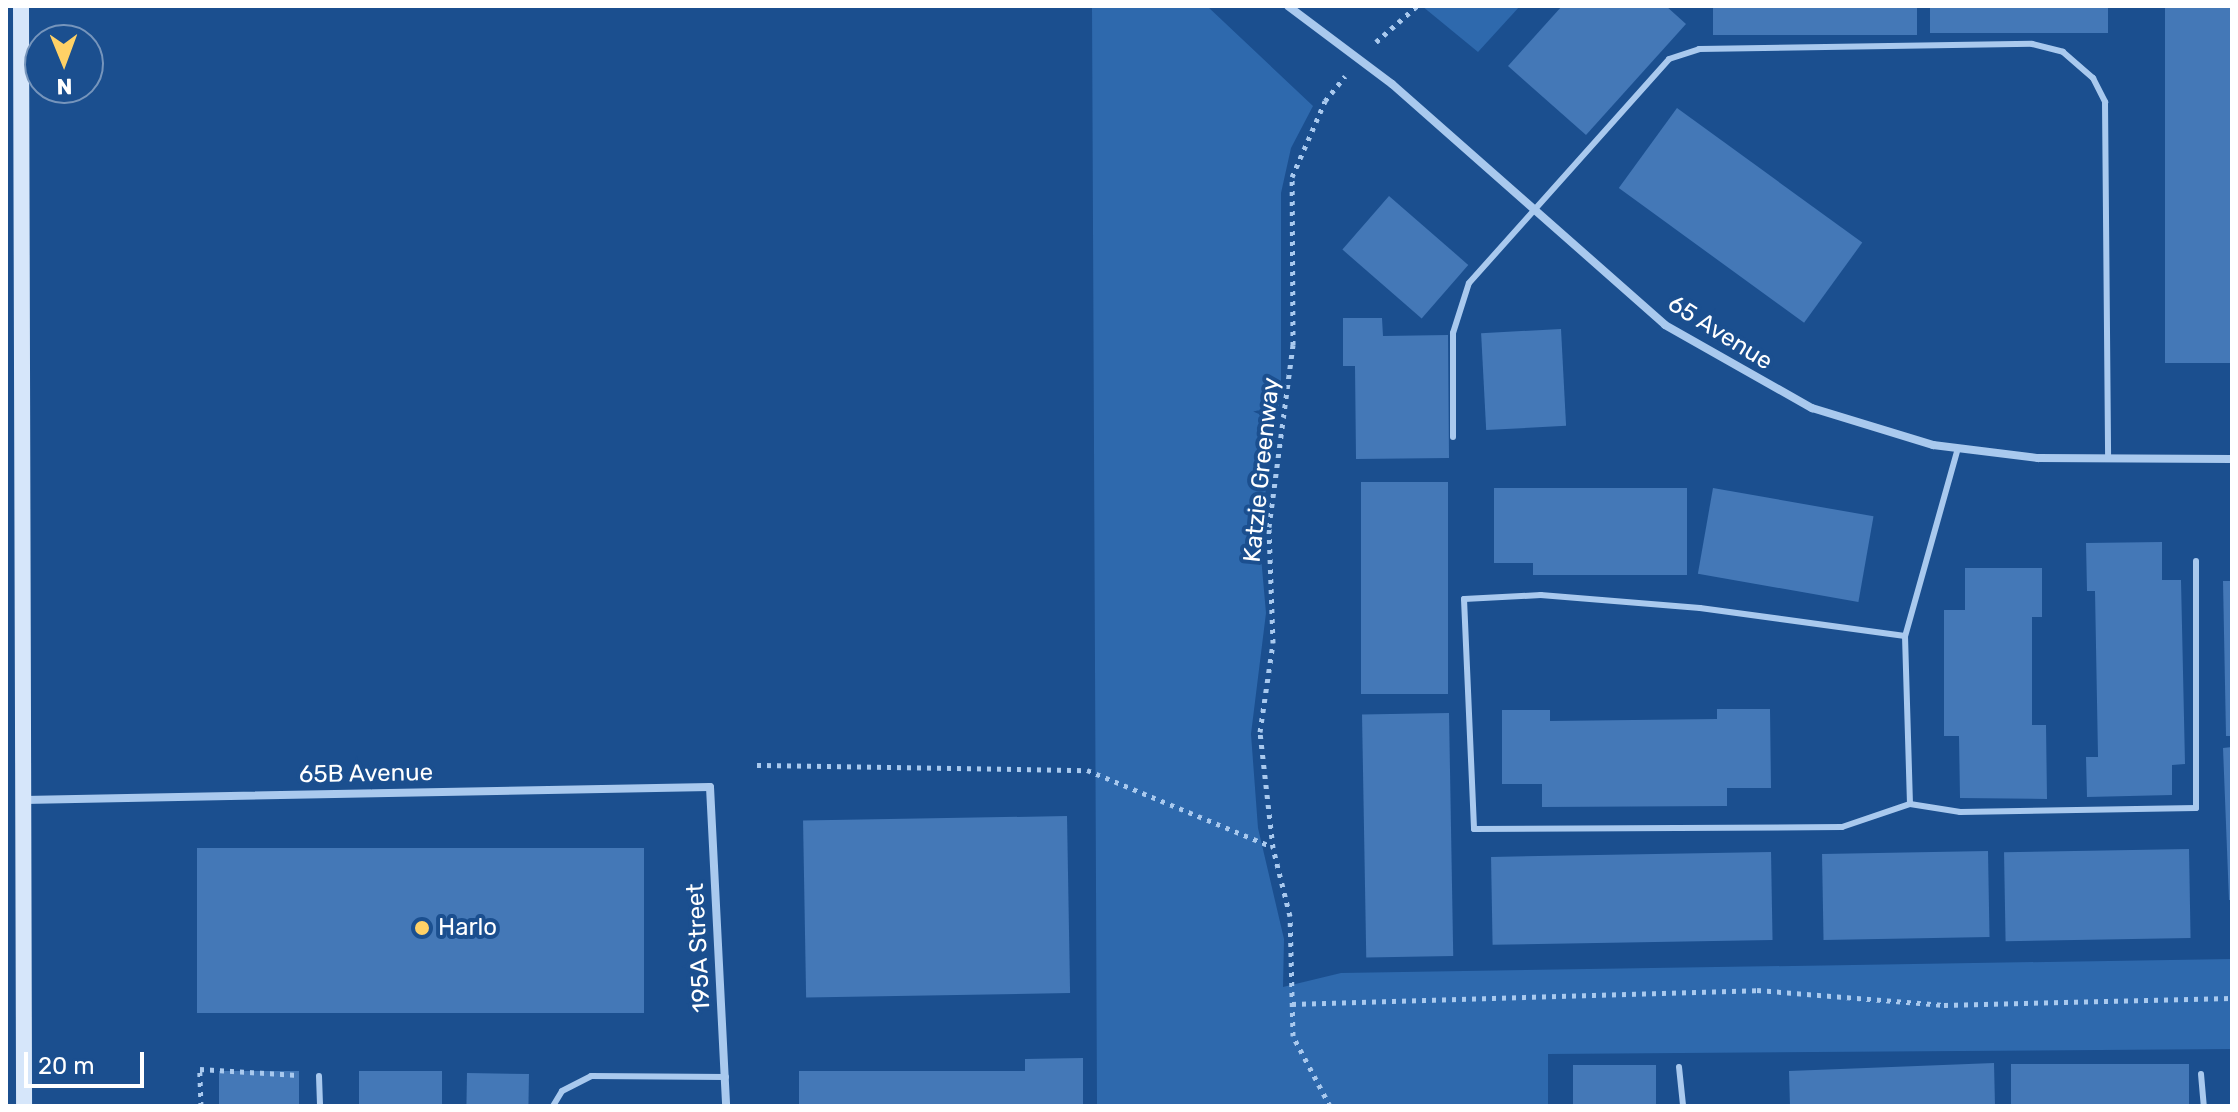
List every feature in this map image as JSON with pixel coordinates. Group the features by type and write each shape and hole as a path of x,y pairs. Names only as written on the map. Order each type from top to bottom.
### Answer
{"main road":[{"path":"21,6 24,1106"}],"street":[{"name":"65 Avenue","path":"1288,6 1359,57 1604,276 1717,359 1812,408 1958,448 2038,458 2232,459"},
{"name":"65B Avenue","path":"24,800 710,787"},
{"name":"195A Street","path":"710,787 726,1106"}],"lane":[{"path":"1453,437 1453,333 1469,283 1530,209 1669,59 1699,49 2032,44 2063,52 2093,78 2105,102 2108,458"},
{"path":"1910,804 1905,636 1958,448"},
{"path":"1905,636 1700,608 1541,595 1464,599 1474,829 1842,827 1910,804 1960,812 2196,808 2196,561"},
{"path":"1679,1067 1683,1106"},
{"path":"2201,1074 2204,1106"},
{"path":"319,1076 320,1106"},
{"path":"553,1106 562,1091 591,1076 726,1077"}],"path":[{"path":"1359,57 1417,6"},
{"name":"Katzie Greenway","path":"1330,1106 1297,1051 1292,1004 1290,916 1273,848 1260,732 1273,643 1268,537 1293,345 1291,189 1297,157 1344,77"},
{"path":"757,765 1087,770 1273,848"},
{"path":"1292,1004 1757,990 1944,1005 2232,998"},
{"path":"201,1106 200,1069 319,1076"}],"shaded area":[{"path":"1092,6 1207,6 1313,106 1291,148 1281,193 1281,392 1259,534 1266,613 1251,734 1258,828 1284,939 1283,987 1341,973 2232,959 2232,1049 1548,1054 1548,1106 1097,1106"},
{"path":"1422,6 1520,6 1478,52"}],"building":[{"path":"1562,6 1666,6 1686,24 1586,135 1508,66"},
{"path":"1713,6 1917,6 1917,35 1713,35"},
{"path":"1930,6 2108,6 2108,33 1930,33"},
{"path":"2165,6 2232,6 2232,363 2165,363"},
{"path":"1677,108 1862,243 1804,323 1619,188"},
{"path":"1389,196 1468,265 1422,318 1342,250"},
{"path":"1343,318 1382,318 1383,336 1448,335 1449,458 1356,459 1355,366 1343,366"},
{"path":"1561,329 1566,426 1486,430 1481,333"},
{"path":"1361,482 1448,482 1448,694 1361,694"},
{"path":"1494,488 1687,488 1687,575 1533,575 1533,563 1494,563"},
{"path":"1713,488 1874,516 1858,602 1698,574"},
{"path":"2162,542 2162,580 2181,580 2185,764 2172,765 2172,795 2087,797 2086,757 2098,757 2095,591 2087,591 2086,543"},
{"path":"1965,568 2042,568 2042,617 2032,617 2032,725 2046,725 2047,799 1960,798 1959,736 1944,736 1944,610 1965,610"},
{"path":"2223,581 2232,581 2232,736 2226,736"},
{"path":"1717,709 1770,709 1771,788 1727,788 1727,806 1542,807 1542,784 1502,784 1502,710 1550,710 1550,721 1717,719"},
{"path":"1449,713 1453,956 1366,957 1362,715"},
{"path":"2232,747 2232,900 2229,900 2223,748"},
{"path":"1067,816 1070,993 806,998 803,821"},
{"name":"Harlo","path":"197,848 644,848 644,1013 197,1013"},
{"path":"2189,849 2191,938 2006,941 2004,852"},
{"path":"1988,851 1990,937 1824,940 1822,854"},
{"path":"1771,852 1773,940 1493,945 1491,857"},
{"path":"1083,1058 1083,1106 799,1106 799,1071 1025,1071 1025,1059"},
{"path":"1994,1063 1995,1106 1790,1106 1789,1071"},
{"path":"2011,1064 2189,1064 2189,1106 2011,1106"},
{"path":"1573,1065 1656,1065 1656,1106 1573,1106"},
{"path":"219,1071 299,1071 299,1106 219,1106"},
{"path":"359,1071 442,1071 442,1106 359,1106"},
{"path":"467,1073 529,1074 528,1106 466,1106"}],"place":[{"name":"Harlo","path":"422,928"}]}
